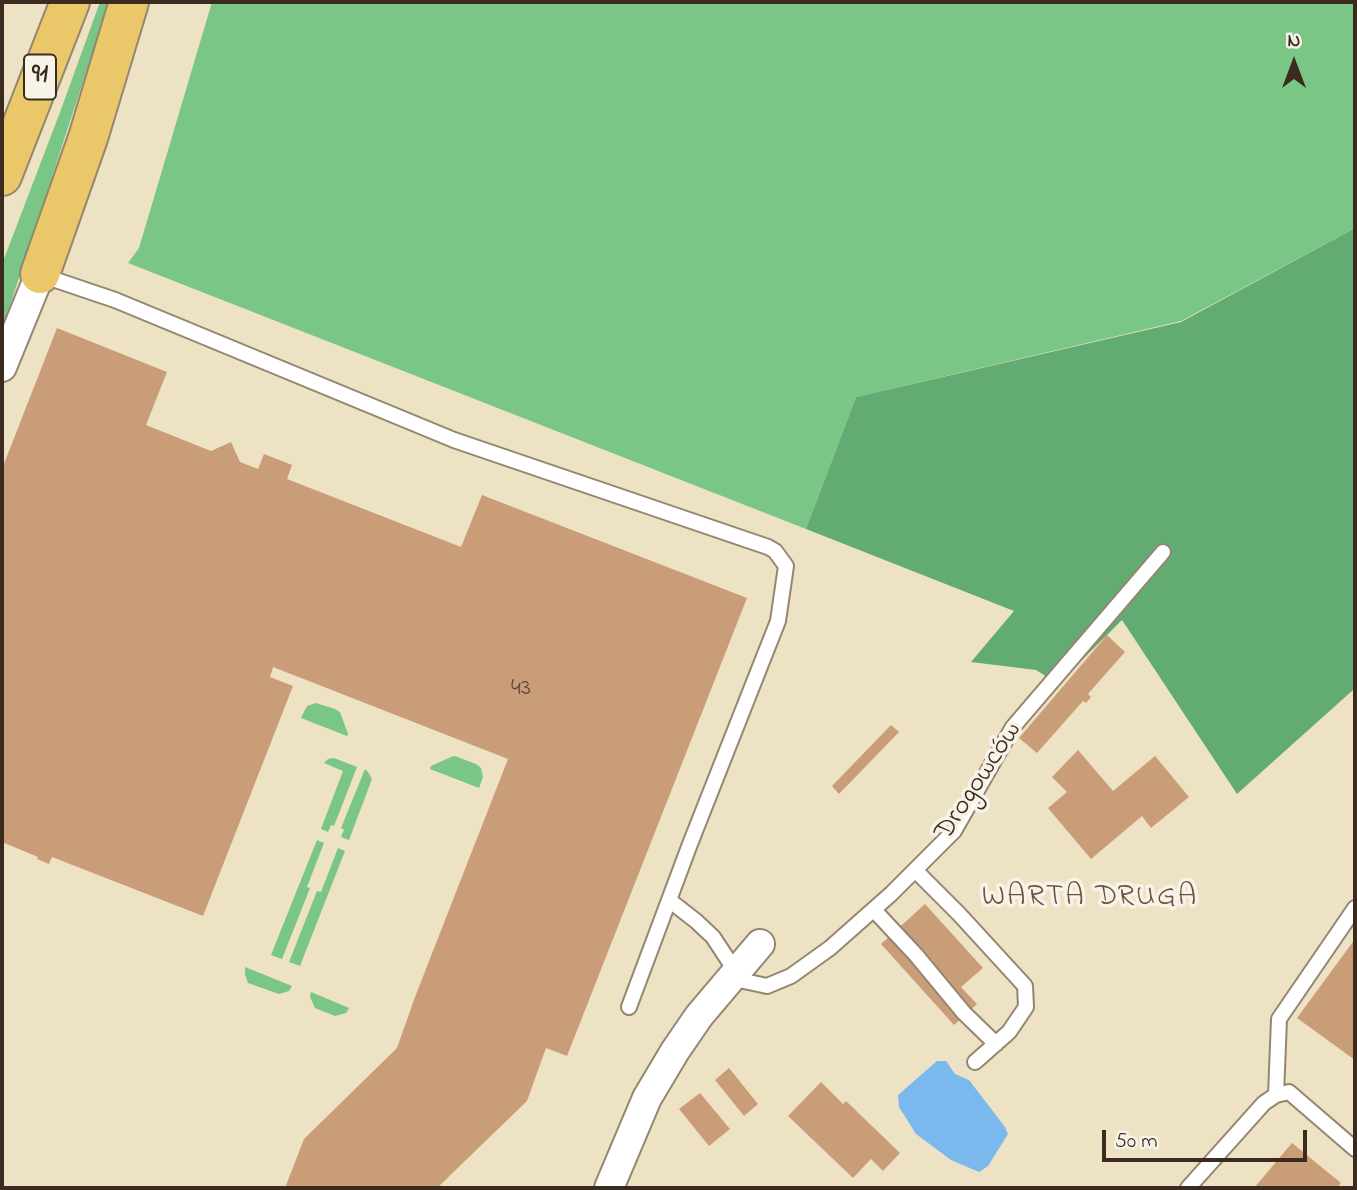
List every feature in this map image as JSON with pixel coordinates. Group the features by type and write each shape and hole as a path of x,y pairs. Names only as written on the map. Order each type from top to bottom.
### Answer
{"main road":[{"name":"91","path":"2,176 69,2"},
{"path":"40,274 88,138 129,2"}],"street":[{"path":"2,367 40,274"},
{"path":"612,1187 647,1098 675,1051 699,1016 760,944"}],"lane":[{"path":"40,274 115,300 454,440 775,551 786,566 778,621 668,900 629,1007"},
{"name":"Drogowców","path":"733,975 767,986 791,976 830,948 915,870 954,831 1013,727 1163,552"},
{"path":"915,870 1025,986 1026,1007 1009,1032 975,1062"},
{"path":"668,900 713,937 733,975"},
{"path":"1276,1095 1279,1019 1355,908"},
{"path":"874,910 964,1013 996,1044"},
{"path":"1188,1188 1264,1103 1276,1095 1289,1092 1355,1149"}],"green space":[{"path":"100,2 109,2 2,330 2,264"},
{"path":"212,2 1355,2 1355,228 1181,321 856,397 806,529 128,263 139,248"},
{"path":"1355,228 1355,690 1237,794 1122,620 1058,684 1036,670 971,662 1014,611 806,529 856,397 1181,322"},
{"path":"316,703 340,712 347,736 301,718 307,706"},
{"path":"455,756 481,768 483,777 479,788 430,769 431,766"},
{"path":"334,758 357,767 334,826 331,825 328,832 321,829 343,771 324,763"},
{"path":"365,769 372,779 349,840 341,837 344,830 341,828"},
{"path":"317,840 324,843 307,887 310,888 282,959 271,955"},
{"path":"338,848 345,851 300,966 289,962 317,891 321,892"},
{"path":"245,967 292,986 289,991 279,994 248,983"},
{"path":"311,992 349,1008 346,1013 335,1016 315,1008 310,997"}],"water":[{"path":"937,1061 946,1061 955,1074 969,1080 1008,1134 988,1166 979,1172 951,1160 916,1134 899,1107 898,1095"}],"building":[{"path":"57,328 167,372 146,425 211,451 231,442 240,462 258,469 264,454 292,465 287,479 461,547 482,495 747,598 567,1056 546,1048 527,1101 437,1188 285,1188 304,1139 397,1048 508,759 273,667 270,677 293,686 203,916 52,857 49,864 2,842 2,469"},
{"path":"1107,635 1125,652 1088,694 1091,697 1086,703 1083,701 1037,753 1019,738"},
{"path":"891,725 899,732 839,794 832,786"},
{"path":"1078,750 1113,791 1155,756 1189,797 1151,828 1142,816 1091,859 1048,808 1067,792 1052,777"},
{"path":"925,904 983,968 961,987 977,1004 954,1025 881,944"},
{"path":"1355,939 1355,1060 1297,1018"},
{"path":"729,1068 758,1104 744,1116 715,1080"},
{"path":"821,1082 843,1104 846,1101 900,1153 883,1171 871,1159 853,1178 788,1116"},
{"path":"700,1093 730,1129 709,1146 679,1109"},
{"path":"1292,1143 1341,1183 1337,1188 1254,1188"}],"district":[{"name":"WARTA DRUGA","path":"1090,899"}]}
